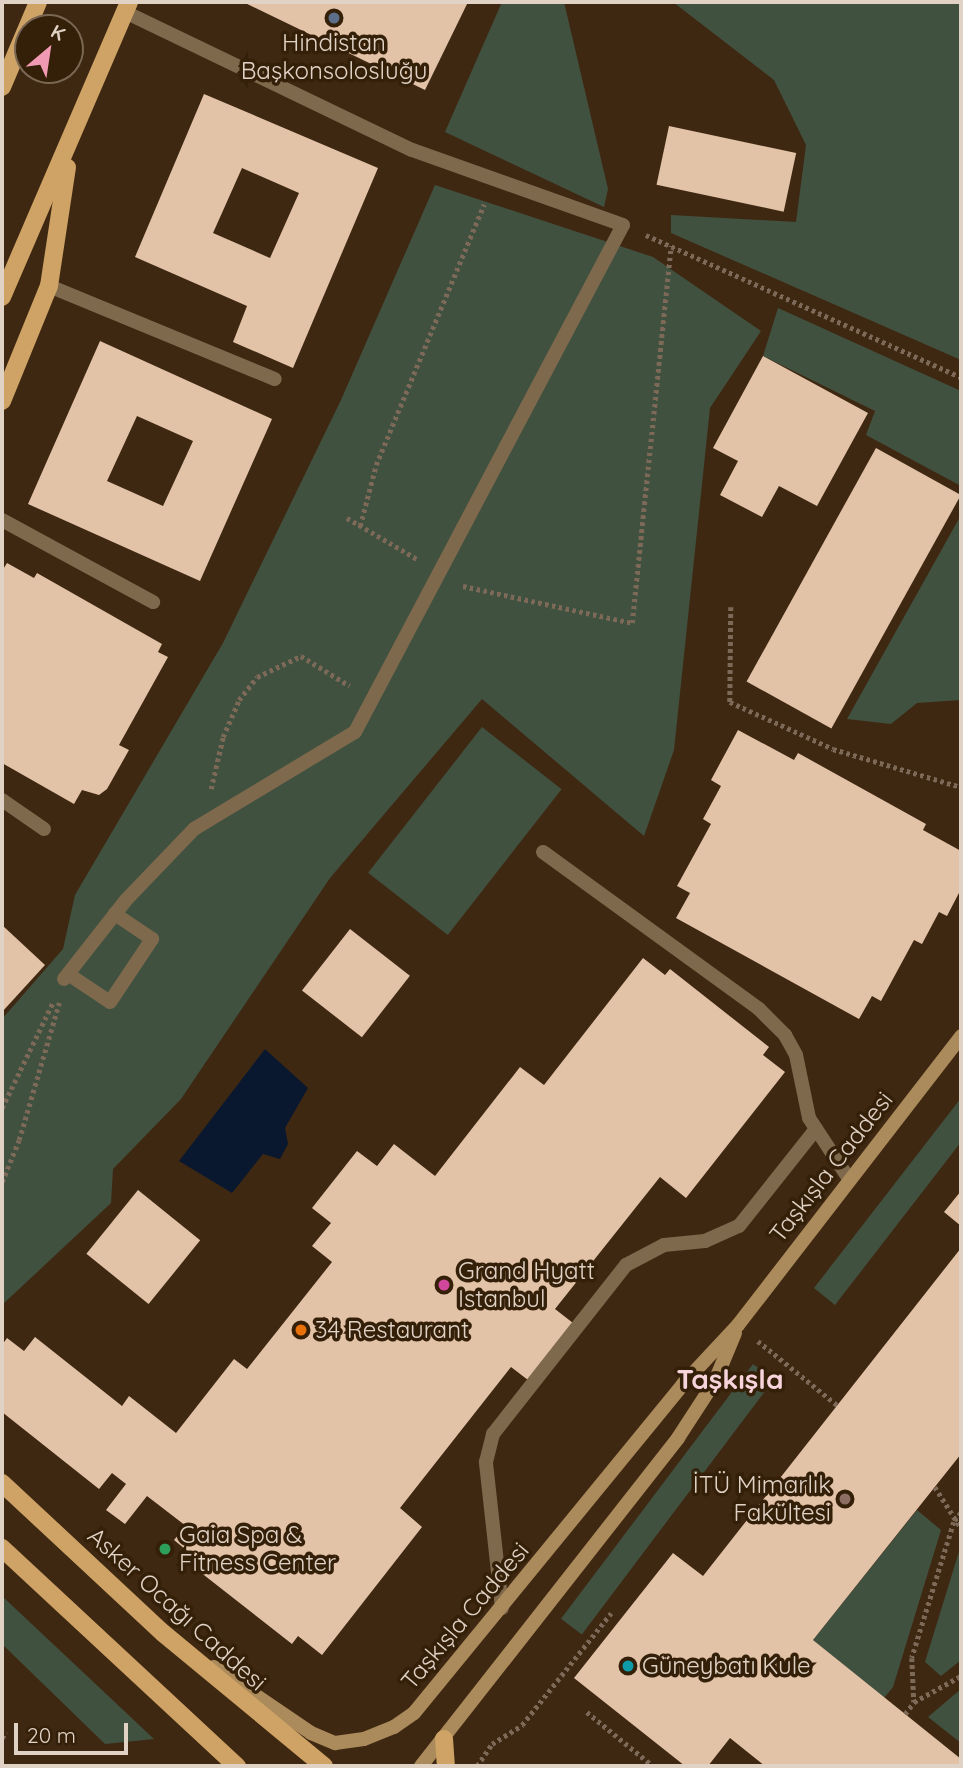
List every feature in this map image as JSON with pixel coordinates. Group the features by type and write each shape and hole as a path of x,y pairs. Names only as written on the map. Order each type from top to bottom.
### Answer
{"main road":[{"path":"2,88 38,2"},
{"path":"2,297 70,145 127,7"},
{"path":"2,401 49,286 70,145"},
{"name":"Taşkışla Caddesi","path":"163,1633 311,1732 335,1743 365,1739 394,1727 414,1713 683,1384 738,1325 961,1036"},
{"name":"Taşkışla Caddesi","path":"421,1766 678,1438 715,1381 738,1325"},
{"name":"Asker Ocağı Caddesi","path":"2,1483 163,1633 324,1766"},
{"path":"2,1548 65,1610 237,1766"},
{"path":"2,1564 65,1610"},
{"path":"444,1739 446,1766"}],"street":[{"path":"115,914 152,939 110,1002 66,977 115,914 203,824 355,732 624,225 412,150 127,7"},
{"path":"49,286 275,379"},
{"path":"2,520 153,602"},
{"path":"2,800 44,829"},
{"path":"543,852 759,1009 785,1035 816,1129 849,1179"},
{"path":"502,1608 486,1462 493,1434 626,1265 664,1245 705,1241 739,1226 816,1129"}],"path":[{"path":"360,526 376,465 494,180"},
{"path":"624,225 961,377"},
{"path":"346,518 464,587 632,623 671,246"},
{"path":"731,607 730,702 833,749 961,786"},
{"path":"203,824 223,737 239,700 257,677 301,656 372,699"},
{"path":"2,1108 66,977"},
{"path":"2,1182 19,1140 66,977"},
{"path":"738,1325 837,1405"},
{"path":"935,1487 954,1522 961,1528"},
{"path":"914,1702 912,1658 954,1522 961,1513"},
{"path":"477,1766 492,1744 522,1725 611,1613"},
{"path":"905,1714 914,1702 961,1676"},
{"path":"587,1712 653,1766"},
{"path":"2,1738 6,1732"}],"green space":[{"path":"502,2 564,2 608,189 604,207 445,132"},
{"path":"673,2 961,2 961,360 671,233 671,215 796,222 806,145 774,80"},
{"path":"435,185 653,257 761,331 710,408 674,750 644,836 482,699 330,878 181,1099 113,1169 111,1203 2,1305 2,1019 63,949 75,895 223,643 341,400"},
{"path":"778,308 961,391 961,486 866,435 875,411 763,356"},
{"path":"961,515 961,700 917,703 891,724 847,719"},
{"path":"482,727 562,789 448,935 368,873"},
{"path":"961,1098 961,1142 835,1305 814,1288"},
{"path":"753,1364 774,1380 582,1634 561,1619"},
{"path":"917,1510 941,1530 893,1687 884,1698 813,1640"},
{"path":"961,1545 961,1660 941,1676 925,1662"},
{"path":"2,1596 154,1739 105,1744 2,1644"},
{"path":"961,1689 961,1743 928,1717"}],"water":[{"path":"265,1049 308,1088 285,1128 288,1144 280,1159 263,1154 232,1193 179,1161"}],"building":[{"path":"243,2 468,2 425,90"},
{"path":"204,94 378,168 293,368 233,342 247,306 135,257","holes":["242,168 299,193 270,258 213,233"]},
{"path":"669,126 796,153 784,212 657,185"},
{"path":"100,341 272,419 200,581 28,504","holes":["137,416 193,441 163,506 107,481"]},
{"path":"763,356 868,413 817,506 779,486 762,517 720,495 738,461 713,448"},
{"path":"876,448 961,495 831,729 747,682"},
{"path":"7,563 34,578 37,573 162,644 158,652 168,657 119,745 129,750 107,789 99,795 82,790 74,804 2,763 2,571"},
{"path":"738,730 794,760 798,753 926,824 923,830 961,851 961,889 947,916 939,912 922,944 914,940 881,1001 872,996 859,1019 676,918 690,893 677,886 711,824 703,819 721,786 711,780"},
{"path":"2,925 45,965 2,1012"},
{"path":"350,929 410,976 362,1037 302,990"},
{"name":"Grand Hyatt Istanbul","path":"643,958 665,975 670,969 769,1047 763,1055 785,1072 686,1198 660,1177 555,1309 573,1323 528,1380 511,1367 400,1508 422,1527 322,1655 298,1636 292,1644 186,1561 191,1554 174,1540 186,1526 147,1496 125,1524 106,1510 126,1484 112,1473 99,1489 2,1412 2,1345 7,1338 24,1351 35,1337 122,1406 129,1396 176,1433 234,1359 247,1369 332,1262 312,1246 331,1223 312,1208 357,1151 377,1166 394,1144 435,1176 520,1067 544,1085"},
{"path":"138,1190 200,1240 149,1304 86,1254"},
{"path":"961,1191 961,1226 944,1212"},
{"name":"İTÜ Mimarlık Fakültesi","path":"961,1248 961,1454 813,1640 961,1759 961,1766 765,1766 730,1738 708,1766 685,1766 574,1678 673,1553 703,1576"}],"place":[{"name":"Hindistan Başkonsolosluğu","path":"334,18"},
{"name":"Grand Hyatt Istanbul","path":"444,1285"},
{"name":"34 Restaurant","path":"301,1330"},
{"name":"İTÜ Mimarlık Fakültesi","path":"845,1499"},
{"name":"Gaia Spa & Fitness Center","path":"165,1549"},
{"name":"Güneybatı Kule","path":"628,1666"}],"district":[{"name":"Taşkışla","path":"730,1379"}]}
